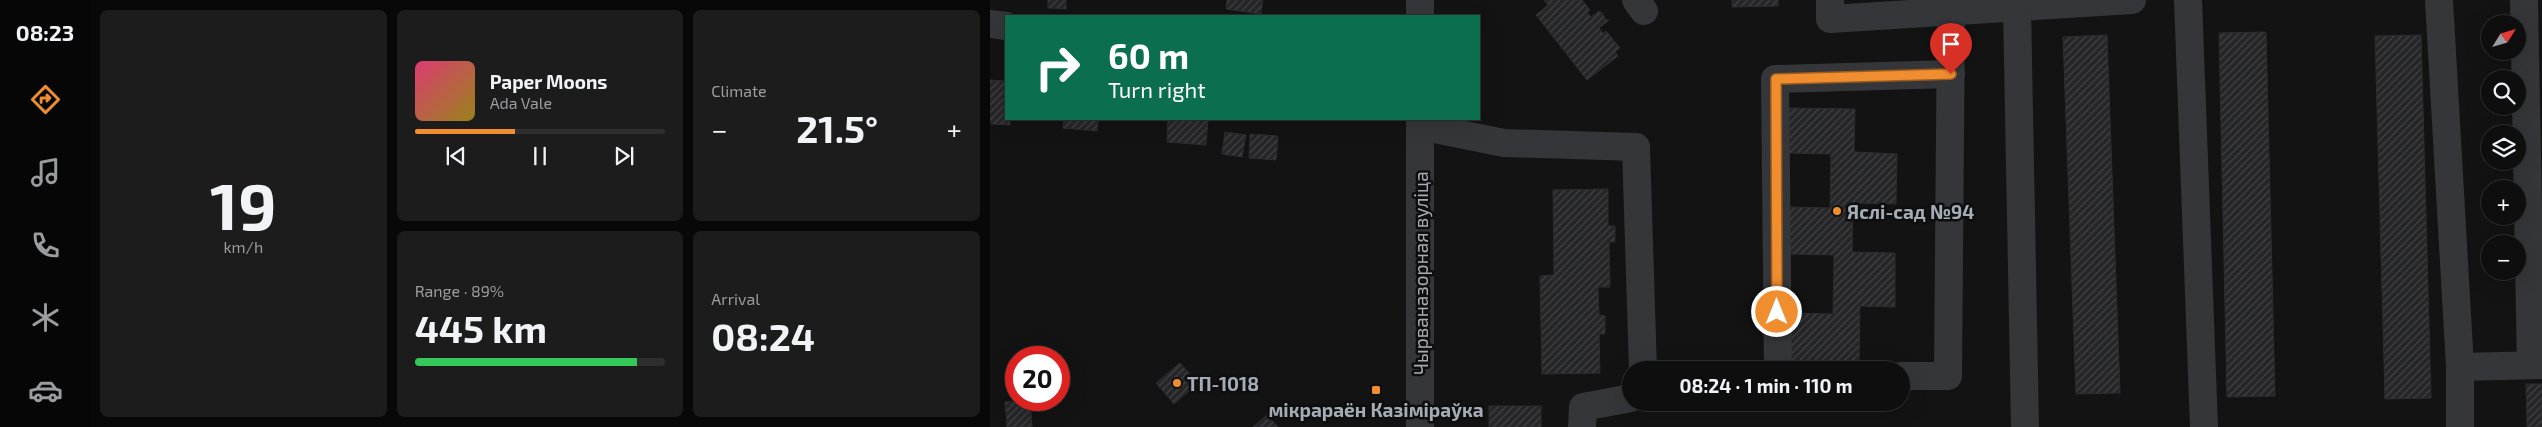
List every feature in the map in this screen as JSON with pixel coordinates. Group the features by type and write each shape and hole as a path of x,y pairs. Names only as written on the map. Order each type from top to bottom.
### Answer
{"street":[{"path":"1420,0 1420,15"},
{"path":"1830,0 1830,20 2132,0"},
{"path":"2188,0 2204,427"},
{"path":"2438,0 2460,367 2460,427"},
{"path":"2460,367 2537,365 2524,0"},
{"path":"2017,7 2025,427"},
{"path":"1910,376 1948,376 1951,12"},
{"path":"990,24 1005,26"},
{"path":"1778,361 1776,79 1951,74"},
{"path":"1420,122 1504,143 1636,147 1643,361"},
{"name":"Чырваназорная вуліца","path":"1420,122 1420,427"},
{"path":"1582,427 1583,408 1622,400"}],"building":[{"path":"1048,0 1066,0 1066,9 1048,8"},
{"path":"1227,0 1263,0 1261,14 1226,9"},
{"path":"1544,0 1582,0 1590,10 1587,12 1591,17 1599,11 1602,13 1606,20 1609,20 1599,28 1604,34 1606,31 1620,48 1615,52 1618,56 1587,80 1536,15 1548,5"},
{"path":"1732,0 1778,0 1778,6 1732,7"},
{"path":"2266,32 2275,396 2227,397 2219,33"},
{"path":"2107,35 2120,393 2076,394 2063,37"},
{"path":"2421,35 2431,398 2385,399 2375,36"},
{"path":"990,80 1005,81 1005,120 1010,120 1010,125 990,124"},
{"path":"1787,108 1855,109 1854,152 1897,154 1896,204 1853,203 1852,252 1895,253 1895,307 1860,306 1859,361 1791,361 1792,313 1833,314 1834,255 1789,254 1789,207 1830,208 1831,154 1786,153"},
{"path":"1064,120 1098,120 1097,131 1063,128"},
{"path":"1168,120 1208,120 1206,145 1167,142"},
{"path":"1225,132 1246,135 1242,157 1222,154"},
{"path":"1250,134 1278,136 1276,160 1249,158"},
{"path":"1608,189 1608,226 1615,226 1615,242 1609,242 1610,287 1598,287 1599,315 1605,316 1605,334 1599,334 1600,373 1542,374 1540,276 1554,275 1553,190"},
{"name":"ТП-1018","path":"1180,363 1198,383 1174,404 1156,383"},
{"path":"2526,384 2542,384 2542,427 2527,427"},
{"path":"1489,406 1541,406 1541,427 1489,427"},
{"path":"1006,411 1031,411 1032,427 1007,427"},
{"path":"1267,415 1278,427 1253,427"}],"place":[{"name":"Яслі-сад №94","path":"1837,211"},
{"name":"ТП-1018","path":"1177,383"},
{"name":"мікрараён Казіміраўка","path":"1376,390"}],"route":[{"path":"1777,312 1776,79 1951,74"}]}
